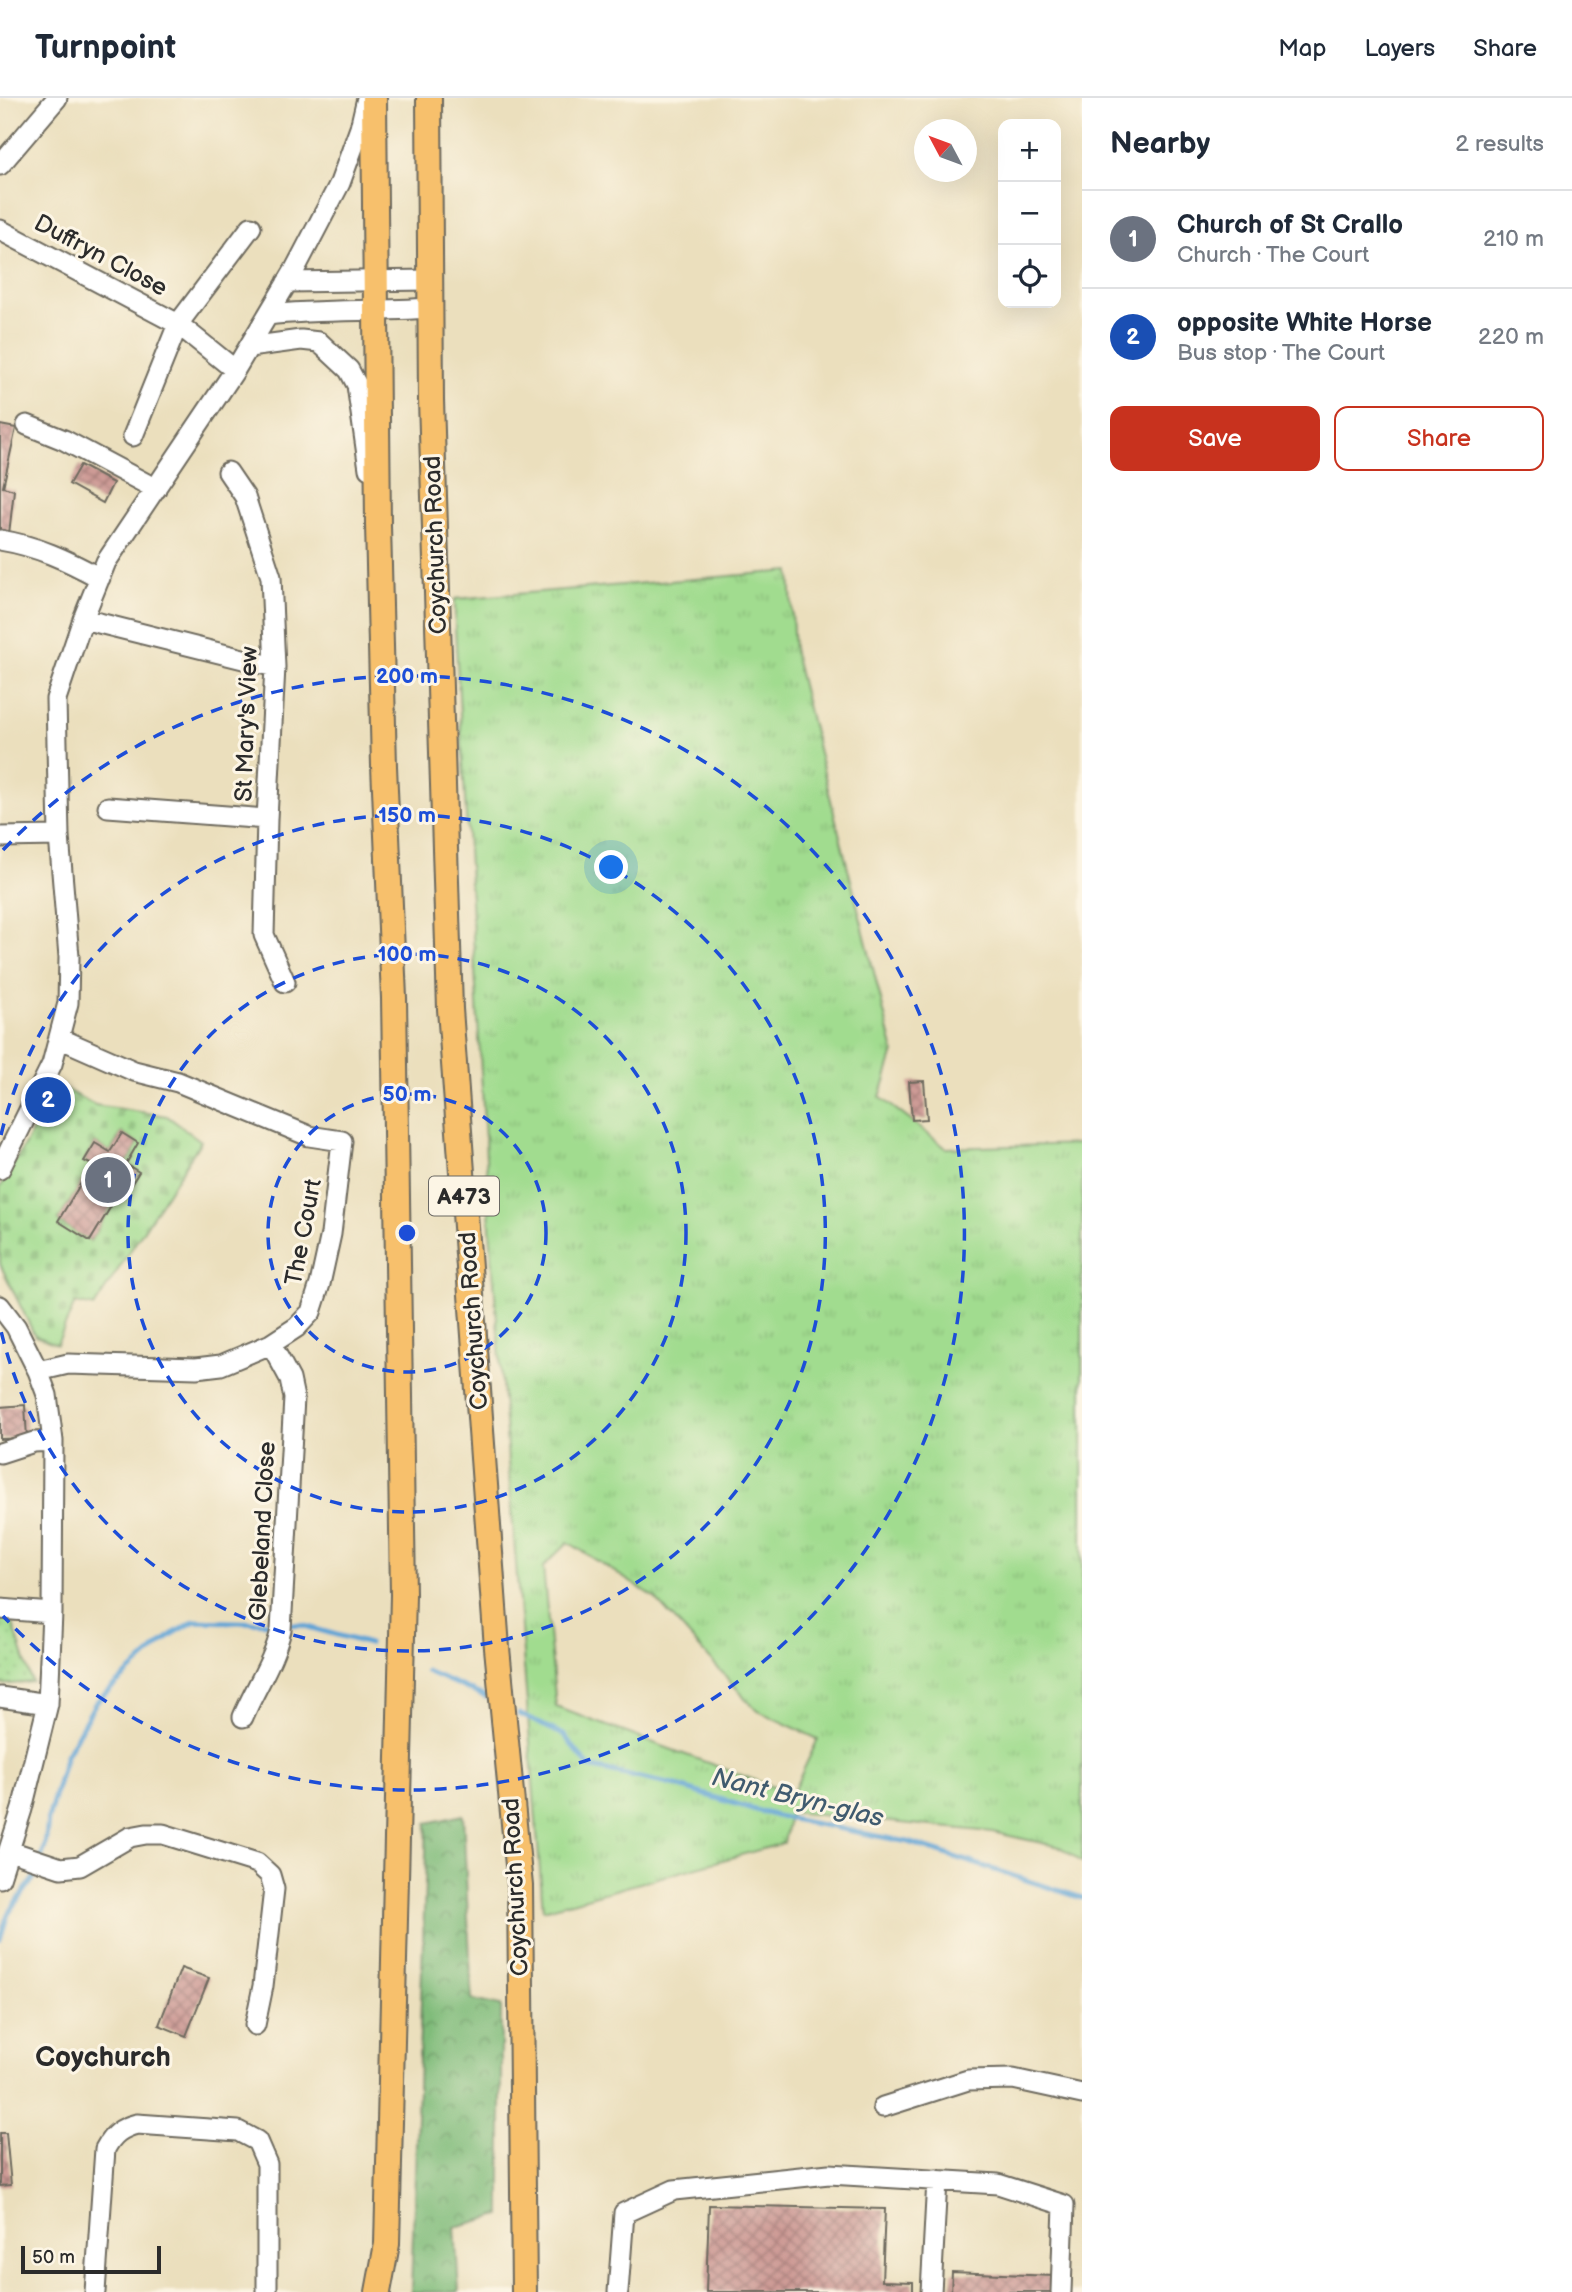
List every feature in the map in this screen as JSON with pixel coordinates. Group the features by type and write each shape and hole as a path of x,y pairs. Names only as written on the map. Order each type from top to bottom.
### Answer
{"main road":[{"name":"A473","path":"374,98 378,525 394,998 403,1595 387,2244 378,2292"},
{"name":"Coychurch Road","path":"429,98 430,400 450,1009 497,1648 520,1886 524,2292"}],"street":[{"path":"0,165 57,98"},
{"path":"0,1169 52,1064 68,1003 69,957 59,836 56,699 83,619 106,562 236,370 287,282 340,183 360,128 367,98"},
{"name":"Duffryn Close","path":"133,436 178,324 251,228"},
{"name":"Duffryn Close","path":"0,230 178,324 236,370"},
{"path":"287,282 430,280"},
{"path":"268,314 430,308"},
{"path":"249,347 301,340 319,342 349,370 357,385 378,525"},
{"path":"27,425 64,440 156,489"},
{"name":"St Mary's View","path":"228,472 244,497 271,577 275,667 264,935 285,982"},
{"path":"0,540 25,544 44,551 100,578"},
{"path":"83,619 275,667"},
{"path":"108,807 267,819"},
{"path":"0,837 59,836"},
{"name":"The Court","path":"38,1371 68,1364 196,1368 221,1365 271,1344 296,1327 311,1312 320,1284 331,1234 342,1140 309,1136 178,1082 134,1070 59,1038"},
{"path":"0,1306 16,1327 38,1371 47,1395 53,1441 52,1613 48,1704 10,1851 0,1878"},
{"name":"Glebeland Close","path":"243,1717 277,1650 282,1621 294,1398 290,1379 271,1344"},
{"path":"0,1453 34,1442 53,1441"},
{"path":"0,1609 52,1613"},
{"path":"0,1697 48,1704"},
{"path":"10,1851 61,1868 80,1867 130,1837 146,1834 163,1835 257,1863 270,1875 274,1889 263,1986 255,2025"},
{"path":"883,2108 968,2080 1013,2079 1082,2094"},
{"path":"95,2292 105,2149 113,2135 124,2127 138,2124 238,2131 257,2141 267,2164 267,2292"},
{"path":"618,2292 624,2213 674,2190 829,2174 998,2184 1065,2205 1061,2292"},
{"path":"931,2292 937,2180"}],"green space":[{"path":"790,571 794,653 894,1052 880,1097 946,1148 1082,1144 1082,1862 1060,1847 992,1832 790,1812 784,1843 543,1910 491,1243 455,599","holes":["568,1542 655,1598 756,1710 818,1739 792,1794 556,1707 543,1567"]},
{"path":"58,1086 95,1105 167,1116 201,1141 94,1307 75,1303 57,1344 35,1336 0,1264 0,1188","holes":["122,1133 138,1143 126,1164 139,1173 127,1191 122,1188 90,1241 58,1221 92,1165 84,1160 95,1143 110,1152"]},
{"path":"0,1614 10,1615 32,1682 0,1685"},
{"path":"463,1815 472,2000 501,2006 501,2215 455,2227 459,2292 411,2292 427,1823"}],"building":[{"path":"0,425 16,428 3,487 14,490 9,534 0,533"},
{"path":"80,465 113,483 103,503 69,484"},
{"path":"924,1081 927,1119 912,1120 909,1082"},
{"path":"122,1133 138,1143 126,1164 139,1172 127,1191 122,1188 90,1241 58,1221 92,1165 84,1161 95,1143 110,1152"},
{"path":"25,1405 27,1438 0,1439 0,1407"},
{"path":"181,1968 209,1978 186,2036 159,2025"},
{"path":"0,2133 6,2133 11,2185 0,2186"},
{"path":"709,2205 885,2209 882,2281 913,2282 913,2292 706,2292"},
{"path":"952,2272 1054,2276 1053,2292 951,2292"}],"waterway":[{"name":"Nant Bryn-glas","path":"0,1939 8,1914 34,1878 45,1847 48,1819 66,1755 96,1702 171,1635 195,1621 277,1623"},
{"name":"Nant Bryn-glas","path":"287,1624 301,1625 369,1644"},
{"name":"Nant Bryn-glas","path":"426,1671 486,1697"},
{"name":"Nant Bryn-glas","path":"519,1714 564,1735 589,1767 673,1785 776,1816 908,1842 1082,1898"}],"place":[{"name":"opposite White Horse","path":"48,1100"},
{"name":"Church of St Crallo","path":"108,1180"}],"district":[{"name":"Coychurch","path":"103,2056"}]}
